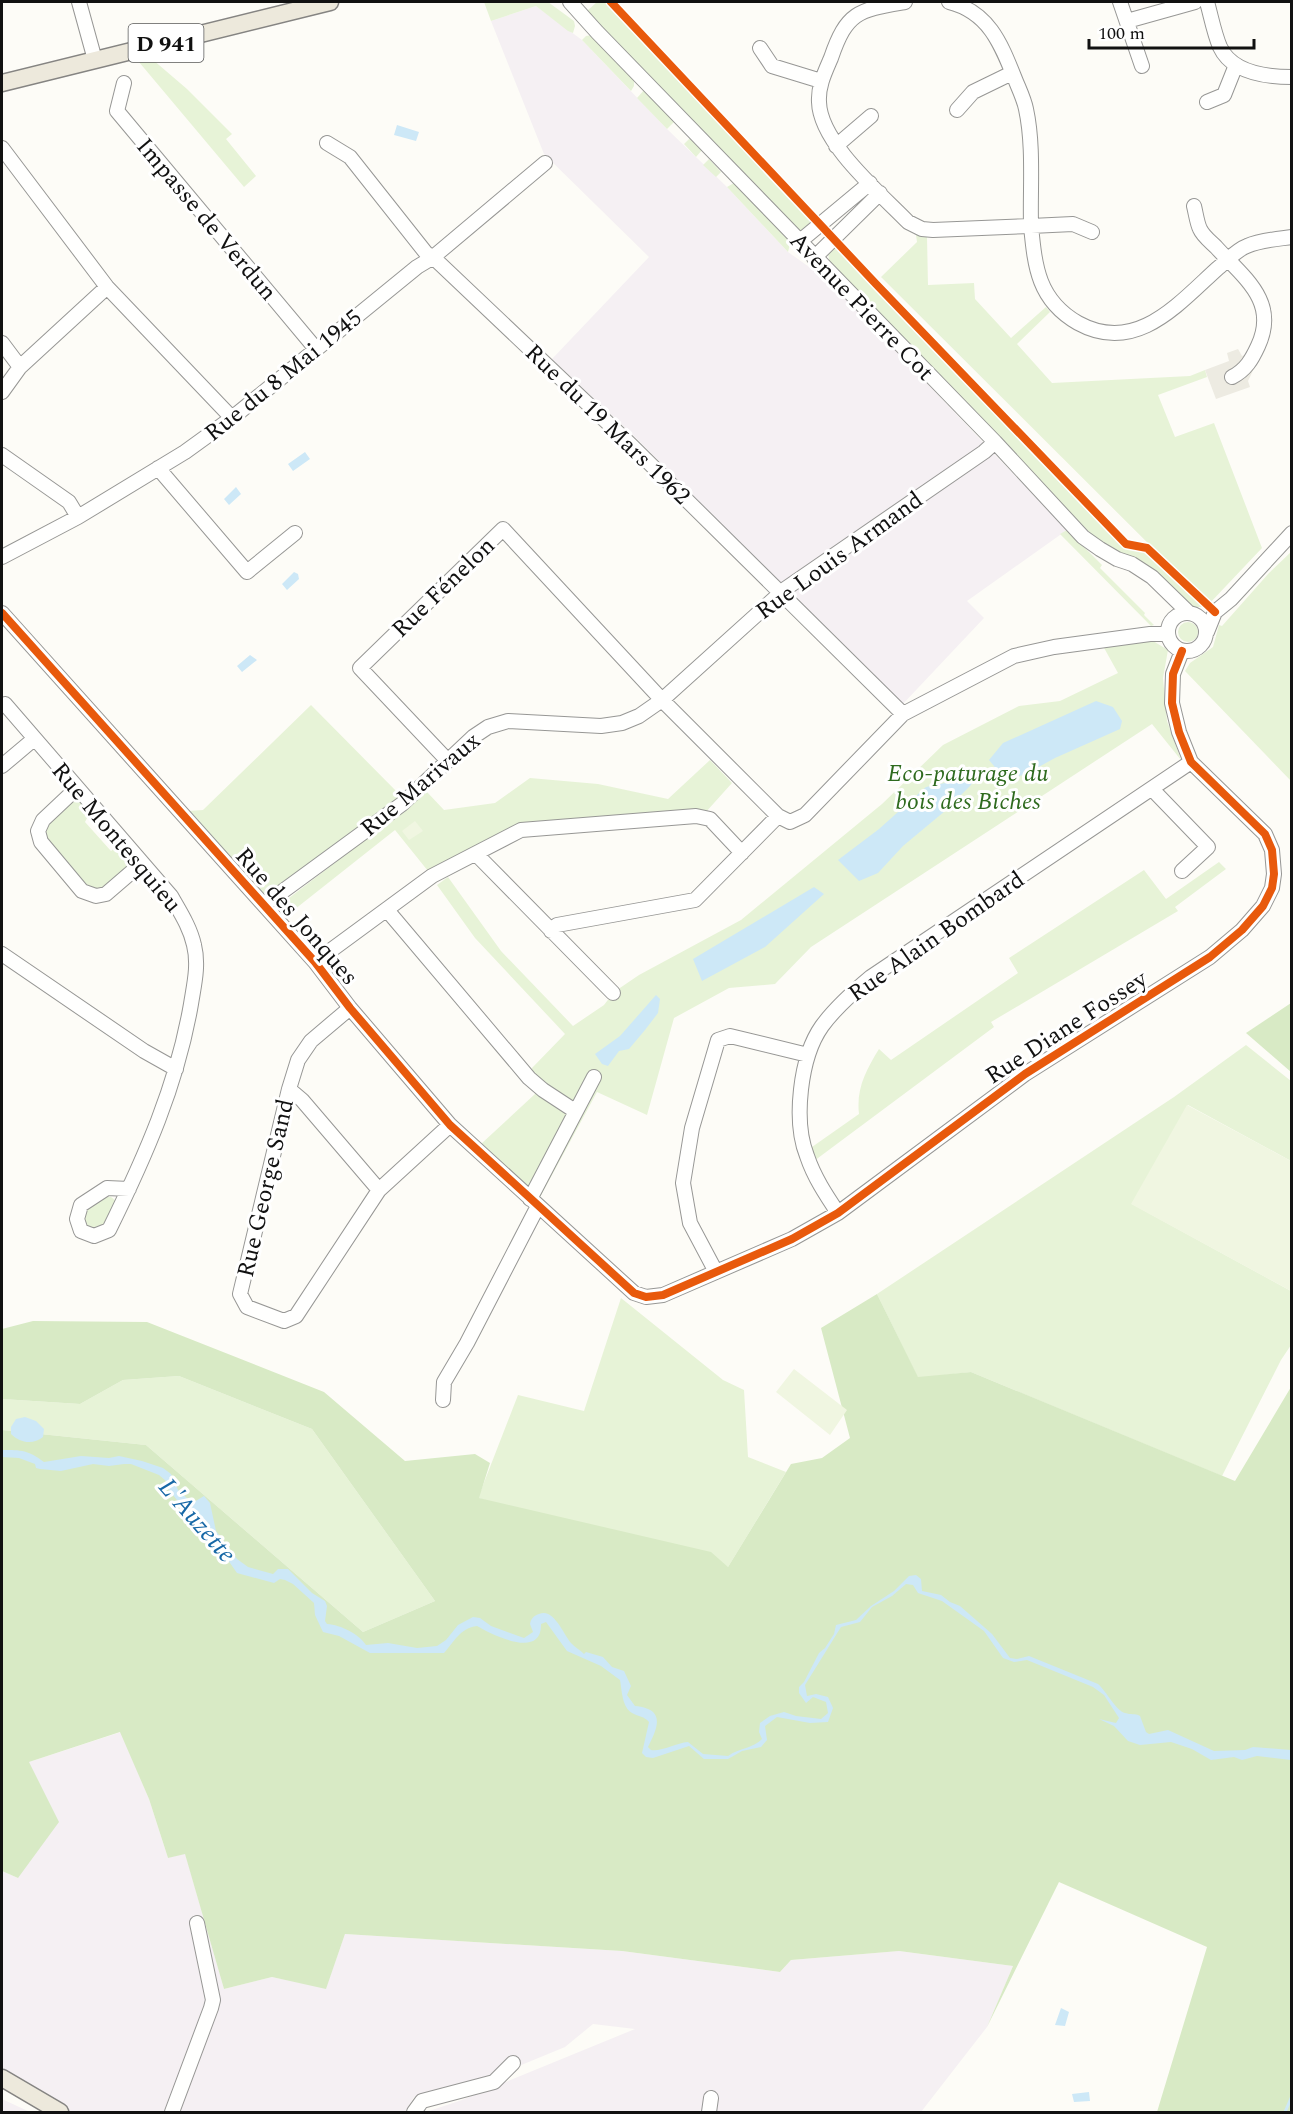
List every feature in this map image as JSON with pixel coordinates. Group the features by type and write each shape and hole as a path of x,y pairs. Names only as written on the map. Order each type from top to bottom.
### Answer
{"main road":[{"name":"D 941","path":"2,82 330,2"},
{"path":"2,2078 60,2112"},
{"path":"2,2088 45,2112"}],"street":[{"path":"79,2 95,60"},
{"name":"Avenue Pierre Cot","path":"570,2 814,258 995,442 1083,537 1117,559 1132,564 1152,577 1192,614"},
{"path":"905,2 873,4 853,17 839,34 821,81 819,102 822,121 836,146 908,222 922,229 1073,224 1092,232"},
{"path":"1120,2 1142,66"},
{"path":"1127,21 1195,2"},
{"path":"1207,2 1221,49 1236,65 1258,74 1292,77"},
{"path":"958,3 979,16 990,28 1006,55 1026,107 1029,131 1031,225 1038,278 1045,292 1066,316 1087,328 1112,333 1134,331 1164,316 1248,245 1292,237"},
{"path":"760,48 772,66 821,81"},
{"path":"1207,102 1224,94 1236,65"},
{"path":"957,110 973,92 1012,73"},
{"name":"Impasse de Verdun","path":"124,83 117,111 316,349"},
{"path":"836,146 871,116"},
{"name":"Rue du 19 Mars 1962","path":"327,143 350,157 426,253 537,354 903,714"},
{"path":"2,148 107,287 232,418"},
{"name":"Rue du 8 Mai 1945","path":"2,557 78,517 185,452 232,418 417,267 432,258 545,163"},
{"path":"799,242 870,183"},
{"path":"814,258 880,193"},
{"path":"1194,207 1200,230 1260,297 1265,311 1265,330 1253,357 1240,373 1232,377"},
{"path":"2,392 20,367 107,287"},
{"path":"2,343 20,367"},
{"name":"Rue Louis Armand","path":"662,700 780,594 995,442"},
{"path":"2,455 69,502 78,517"},
{"path":"158,468 247,572 295,533"},
{"name":"Rue Fénelon","path":"448,761 360,668 503,529 662,700"},
{"path":"1168,594 1174,646 1182,651 1192,651 1201,646 1215,612 1231,599 1292,533"},
{"path":"551,931 557,925 695,900 742,853 784,819 805,815 903,714 1014,656 1054,647 1150,634 1170,627 1179,615 1215,612"},
{"name":"Rue des Jonques","path":"2,613 315,962 350,1008 450,1125 572,1237"},
{"path":"1192,614 1204,622 1207,632"},
{"name":"Rue Diane Fossey","path":"572,1237 634,1293 646,1297 663,1295 792,1239 838,1213 1025,1074 1210,957 1242,930 1263,906 1272,888 1274,874 1272,850 1265,834 1191,762 1179,732 1172,703 1173,674 1182,651"},
{"path":"662,700 784,819"},
{"name":"Rue Marivaux","path":"264,905 402,804 473,737 488,727 508,721 601,726 622,723 639,716 662,700"},
{"name":"Rue Montesquieu","path":"5,704 171,896 187,923 194,946 197,971 186,1032 163,1111 129,1189"},
{"path":"2,766 34,740"},
{"name":"Rue Alain Bombard","path":"838,1213 818,1181 805,1152 800,1114 808,1055 821,1028 840,1004 871,977 1191,762"},
{"path":"77,788 43,820 38,831 41,842 82,891 96,896 106,894 142,863"},
{"path":"1152,789 1208,847 1182,871"},
{"path":"315,962 432,876 521,830 696,816 710,819 742,853"},
{"path":"476,854 613,993"},
{"path":"387,910 529,1078 575,1111"},
{"path":"2,954 144,1051 176,1069"},
{"name":"Rue George Sand","path":"350,1008 311,1041 298,1060 240,1294 247,1307 284,1321 296,1316 380,1190 450,1125"},
{"path":"716,1272 690,1222 683,1183 692,1128 718,1040 730,1036 808,1055"},
{"path":"443,1400 444,1382 466,1343 575,1111 594,1077"},
{"path":"289,1089 302,1100 380,1190"},
{"path":"172,2112 213,2000 197,1923"},
{"path":"414,2112 422,2101 494,2082 513,2063"},
{"path":"709,2112 711,2098"}],"shaded area":[{"path":"536,6 582,40 788,252 829,281 1067,530 967,601 984,618 901,706 636,438 552,359 649,257 544,154 491,21"},
{"path":"1238,349 1242,356 1247,354 1258,360 1248,381 1250,387 1216,399 1205,370 1229,361 1227,353"},
{"path":"121,1732 149,1799 168,1858 185,1853 224,1989 272,1977 326,1988 345,1934 622,1951 780,1972 791,1960 899,1951 1013,1966 987,2027 921,2112 426,2112 462,2100 635,2029 593,2024 565,2047 490,2078 414,2097 405,2112 71,2112 2,2070 2,1871 18,1878 29,1762"},
{"path":"2,2099 30,2112 2,2112"}],"green space":[{"path":"484,2 548,2 574,21 573,33 536,6 491,21"},
{"path":"597,2 609,2 816,225 805,231 797,230 587,11"},
{"path":"592,35 634,76 634,86 631,91 582,40"},
{"path":"152,59 187,89 232,134 226,139 256,176 244,187 139,62"},
{"path":"645,89 675,121 667,129 637,98"},
{"path":"690,138 702,150 696,157 684,144"},
{"path":"709,159 721,172 716,177 703,165"},
{"path":"734,183 789,238 788,252 727,187"},
{"path":"916,235 927,237 928,285 974,283 975,299 1011,338 1046,307 1050,312 1017,344 1052,383 1190,376 1205,370 1207,377 1158,395 1175,437 1214,423 1262,548 1209,604 881,277 917,242"},
{"path":"834,243 1127,548 1149,552 1204,607 1192,607 1097,540 830,264 828,254"},
{"path":"1067,530 1102,565 1100,568 1154,625 1151,626 1060,534"},
{"path":"1291,552 1291,781 1185,671 1190,663 1213,647 1219,625 1222,626"},
{"path":"1188,622 1195,625 1198,632 1195,639 1188,642 1181,639 1178,632 1181,625"},
{"name":"Eco-paturage du bois des Biches","path":"1153,641 1168,650 1163,678 1167,721 1181,760 1152,724 811,947 775,984 729,988 674,1018 647,1115 597,1092 539,1199 481,1144 535,1094 532,1068 565,1034 475,938 437,885 448,877 501,951 573,1026 604,1005 614,992 639,975 741,920 882,804 943,745 1019,706 1060,701 1118,673 1103,646"},
{"path":"311,705 401,796 272,896 260,895 188,811 203,810"},
{"path":"710,760 732,783 705,813 550,821 428,871 395,830 285,917 276,908 427,792 444,810 495,803 530,778 598,784 668,799"},
{"path":"76,797 90,812 85,822 111,851 118,845 127,856 128,870 105,889 90,889 46,838 45,825"},
{"path":"415,821 423,831 409,840 402,831"},
{"path":"1219,862 1226,869 1175,907 1178,911 991,1022 994,1027 814,1161 812,1147 859,1114 859,1096 863,1080 879,1049 891,1060 1018,973 1009,958 1144,870 1166,899"},
{"path":"1291,1003 1291,1072 1246,1033"},
{"path":"1246,1045 1291,1081 1291,1161 1188,1105 1132,1204 1291,1291 1291,1345 1281,1360 1222,1476 971,1372 918,1378 877,1294 1174,1097"},
{"path":"1187,1105 1291,1161 1291,1291 1131,1204"},
{"path":"102,1197 111,1197 116,1201 105,1228 98,1232 83,1225 86,1208"},
{"path":"877,1294 918,1377 971,1372 1235,1481 1291,1387 1291,2112 1157,2112 1207,1947 1059,1882 987,2027 1013,1966 899,1951 791,1960 780,1972 622,1951 345,1934 326,1989 272,1977 224,1989 185,1854 168,1858 149,1799 120,1732 29,1762 59,1822 18,1878 2,1871 2,1430 146,1445 363,1632 435,1601 312,1429 179,1376 123,1380 80,1404 2,1399 2,1329 33,1321 147,1322 324,1392 405,1461 475,1454 490,1463 479,1498 711,1552 728,1567 791,1464 822,1458 850,1438 821,1328"},
{"path":"621,1298 723,1380 744,1390 748,1457 786,1472 728,1567 478,1498 518,1395 584,1411"},
{"path":"794,1369 847,1410 830,1435 776,1392"},
{"path":"179,1376 312,1429 435,1601 363,1632 146,1445 2,1430 2,1399 80,1404 123,1380"}],"water":[{"path":"397,125 419,132 416,141 394,135"},
{"path":"305,452 310,459 293,471 288,464"},
{"path":"236,487 241,494 229,505 224,499"},
{"path":"294,572 298,574 299,579 287,590 282,584"},
{"path":"250,655 257,660 242,672 237,666"},
{"path":"1096,701 1113,707 1122,721 1120,729 1055,758 1024,775 1004,778 989,760 1003,743"},
{"path":"969,778 973,782 970,786 945,811 903,846 878,873 859,881 838,860 879,829 926,787"},
{"path":"814,887 824,894 765,947 702,981 693,959"},
{"path":"656,995 660,999 658,1013 645,1030 629,1049 619,1051 608,1066 602,1064 595,1054 620,1036"},
{"path":"25,1417 36,1421 44,1429 43,1437 27,1442 11,1434 11,1427 16,1419"},
{"name":"L'Auzette","path":"2,1450 25,1452 44,1462 81,1456 109,1458 119,1456 163,1468 171,1474 178,1490 190,1501 194,1502 204,1496 210,1503 216,1531 237,1559 248,1567 273,1574 278,1569 288,1569 312,1593 325,1601 327,1624 349,1631 366,1645 388,1643 417,1648 437,1646 446,1640 458,1625 473,1617 524,1638 533,1632 530,1624 534,1617 544,1613 549,1615 558,1623 572,1644 584,1654 586,1652 603,1657 612,1667 624,1671 631,1686 627,1695 635,1706 652,1711 657,1720 655,1733 648,1747 651,1750 688,1742 703,1754 728,1756 762,1739 759,1732 760,1723 770,1716 784,1712 821,1719 828,1713 826,1702 813,1697 806,1703 799,1693 799,1687 819,1653 834,1634 836,1625 856,1620 871,1606 894,1591 909,1576 916,1575 921,1579 922,1591 941,1595 960,1606 992,1634 1010,1658 1029,1656 1098,1684 1122,1712 1140,1716 1149,1734 1168,1730 1214,1751 1245,1750 1253,1747 1291,1750 1291,1760 1257,1756 1242,1760 1234,1757 1211,1760 1192,1749 1171,1742 1140,1745 1128,1741 1114,1726 1099,1719 1116,1723 1119,1718 1104,1695 1093,1687 1027,1660 1014,1662 1003,1658 984,1631 942,1601 918,1593 913,1585 906,1584 892,1596 872,1607 860,1622 841,1627 805,1685 807,1696 816,1694 828,1697 833,1708 828,1722 810,1723 777,1717 765,1726 767,1740 761,1747 742,1751 728,1759 704,1759 689,1746 653,1758 646,1757 642,1753 649,1722 626,1707 620,1680 601,1666 567,1651 546,1622 541,1624 539,1635 534,1641 525,1643 505,1639 477,1626 462,1633 444,1653 370,1653 339,1636 323,1632 315,1615 314,1603 293,1584 280,1579 274,1583 237,1573 214,1540 188,1514 169,1490 166,1481 159,1475 131,1464 109,1466 93,1464 61,1471 40,1469 36,1468 35,1464 19,1458 2,1457"},
{"path":"1061,2008 1069,2012 1065,2026 1055,2025"},
{"path":"1089,2092 1090,2101 1074,2102 1072,2094"}],"waterway":[{"path":"1285,2112 1292,2096"}],"cycle path":[{"path":"611,2 876,284 1126,544 1147,548 1215,612"},
{"path":"2,613 315,962 350,1008 450,1125 634,1293 646,1297 663,1295 792,1239 838,1213 1025,1074 1210,957 1242,930 1263,906 1272,888 1274,874 1272,850 1265,834 1191,762 1179,732 1172,703 1173,674 1182,651"}]}
